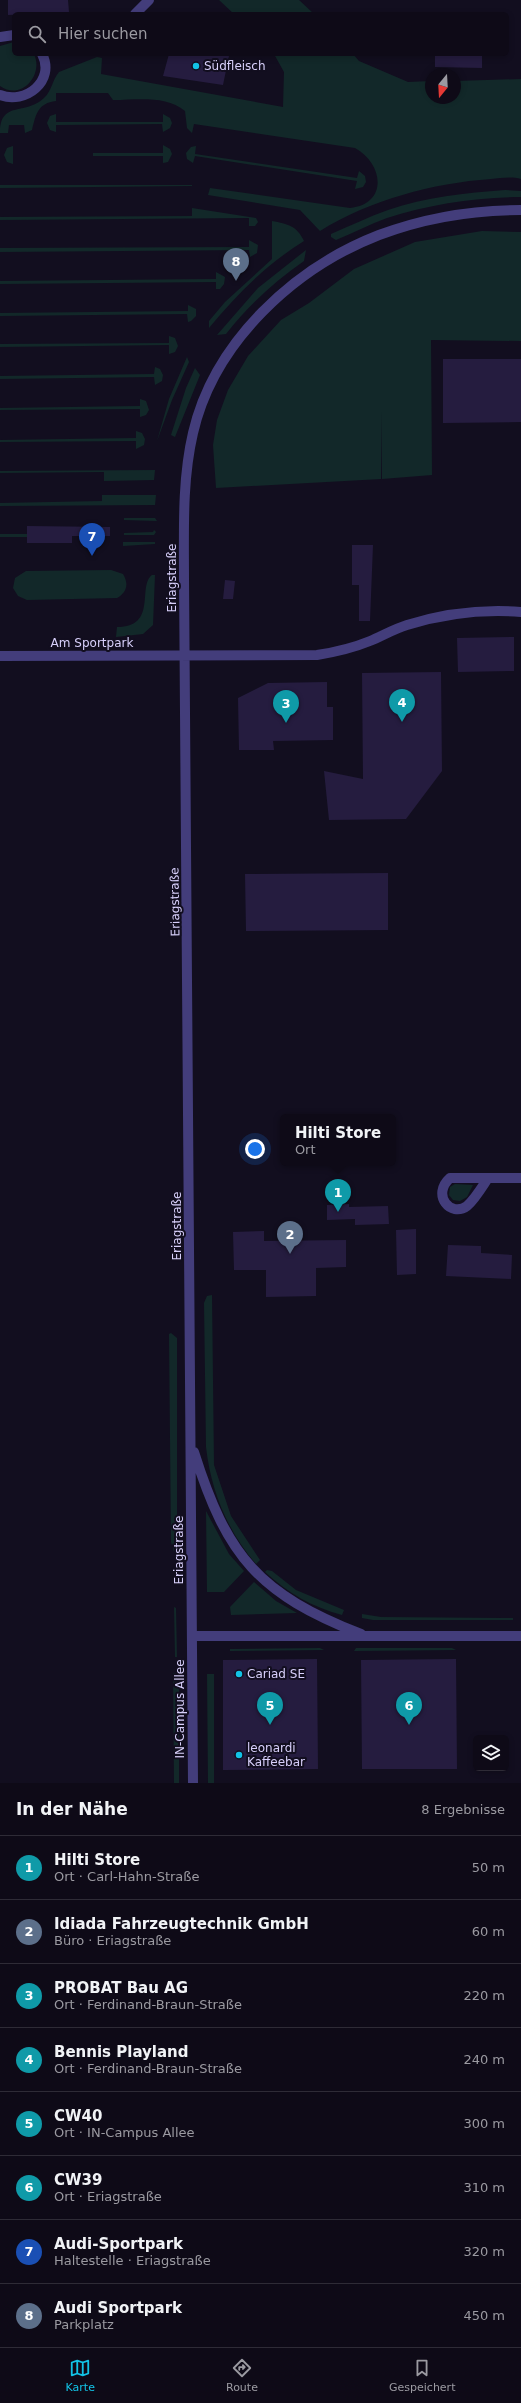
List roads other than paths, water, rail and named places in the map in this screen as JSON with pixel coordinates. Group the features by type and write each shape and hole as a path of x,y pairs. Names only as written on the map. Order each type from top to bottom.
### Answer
{"street":[{"path":"137,12 149,0"},
{"path":"0,38 12,35"},
{"path":"0,95 18,98 28,95 37,88 43,78 46,56"},
{"name":"Eriagstraße","path":"192,1636 185,656 186,488 193,433 200,411 215,375 251,324 269,305 327,261 378,235 438,218 468,213 521,210"},
{"name":"Am Sportpark","path":"0,656 317,655 340,652 370,642 405,626 441,616 467,613 521,612"},
{"path":"488,1178 468,1205 461,1209 449,1206 442,1198 444,1183 450,1178 488,1178 521,1178"},
{"path":"191,1443 218,1520 236,1550 255,1572 279,1592 301,1607 368,1637"},
{"path":"192,1636 521,1636"},
{"name":"IN-Campus Allee","path":"192,1636 194,1783"}],"place":[{"name":"Südfleisch","path":"196,66"},
{"name":"Audi Sportpark","path":"236,281"},
{"name":"Audi-Sportpark","path":"92,556"},
{"name":"Bennis Playland","path":"402,722"},
{"name":"PROBAT Bau AG","path":"286,723"},
{"name":"Hilti Store","path":"338,1212"},
{"name":"Idiada Fahrzeugtechnik GmbH","path":"290,1254"},
{"name":"Cariad SE","path":"239,1674"},
{"name":"CW40","path":"270,1725"},
{"name":"CW39","path":"409,1725"},
{"name":"leonardi Kaffeebar","path":"239,1755"}]}
